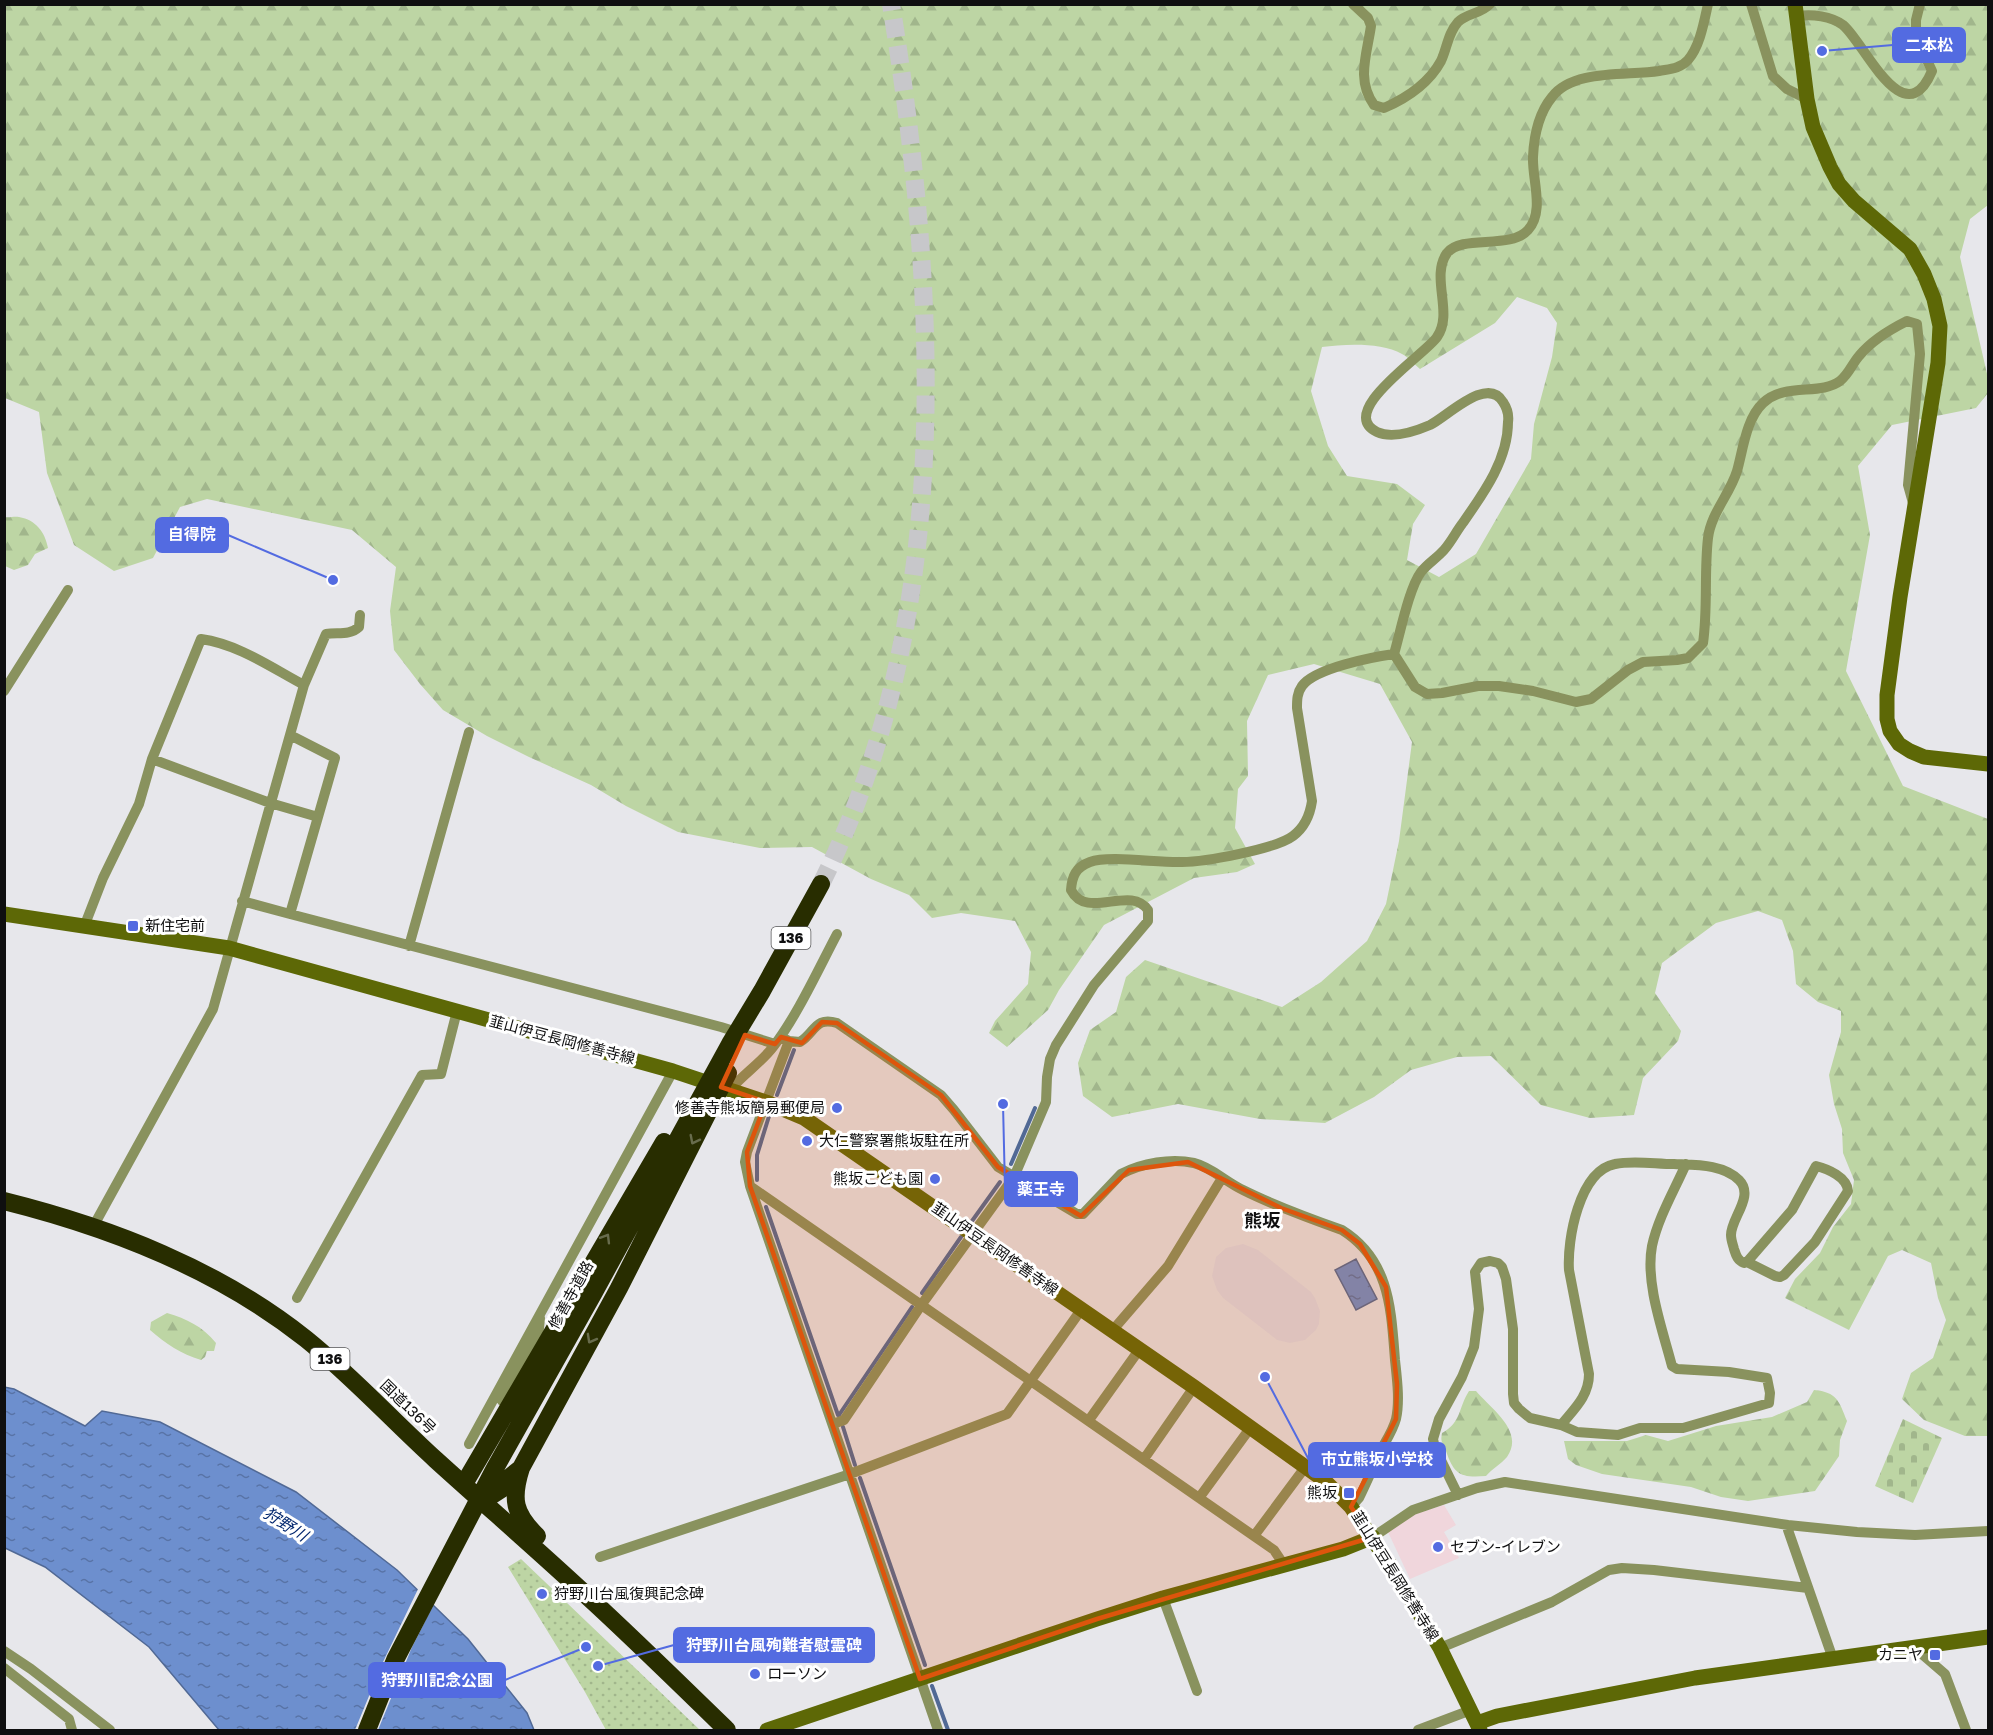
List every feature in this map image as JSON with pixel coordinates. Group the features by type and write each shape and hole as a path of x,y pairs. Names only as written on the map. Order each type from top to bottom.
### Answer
{"highway":[{"name":"修善寺道路","path":"367,1731 395,1660 418,1612 494,1470 821,884"},
{"path":"599,1606 580,1575 521,1520 515,1494 521,1468 619,1288 736,1058 762,991"},
{"path":"464,1484 588,1268 687,1102 710,1066 730,1044"},
{"name":"国道136号","path":"4,1202 128,1238 226,1286 304,1338 340,1367 464,1484 599,1606 727,1731"},
{"path":"483,1501 500,1490 515,1471 521,1468"}],"street":[{"path":"1353,4 1368,18 1371,26 1363,79 1366,91 1374,105 1384,108 1412,93 1432,74 1441,60 1456,25 1464,17 1487,8 1490,4"},
{"path":"1394,654 1420,573 1444,550 1495,473 1504,449 1509,420 1500,397 1487,392 1469,399 1431,424 1409,432 1382,434 1376,432 1369,424 1366,417 1369,404 1387,384 1426,350 1439,334 1443,313 1442,269 1443,261 1449,251 1458,246 1513,239 1524,234 1531,225 1536,214 1533,158 1536,131 1540,117 1554,94 1578,79 1652,72 1680,66 1689,59 1697,43 1708,4"},
{"path":"1751,4 1773,76 1787,89 1807,99"},
{"path":"1920,4 1916,20 1917,36 1932,71 1924,85 1909,94 1901,93 1890,85 1843,25 1828,18 1797,10 1807,99 1813,127 1830,167 1839,184 1854,201 1910,249 1924,274 1934,299 1940,326 1938,363 1887,695 1887,718 1890,731 1899,744 1924,757 1989,764"},
{"path":"1394,654 1415,687 1427,693 1442,693 1478,686 1498,686 1533,691 1576,702 1591,699 1628,670 1643,663 1688,658 1703,643 1708,536 1715,515 1735,478 1748,432 1757,411 1775,394 1838,383 1858,356 1877,339 1907,321 1917,324 1919,343 1908,485 1914,510"},
{"path":"4,691 68,590"},
{"path":"93,1227 213,1009 304,685 326,634 343,634 354,631 359,627 360,615"},
{"path":"84,927 103,878 139,804 152,759 201,639 232,648 304,685"},
{"path":"833,1424 844,1420 922,1304 1014,1177 1046,1102 1050,1059 1056,1045 1094,985 1148,921 1148,910 1139,902 1121,900 1096,904 1084,902 1074,896 1071,890 1074,874 1081,866 1097,860 1207,861 1277,844 1292,837 1310,815 1312,801 1297,708 1298,694 1304,684 1329,670 1366,658 1394,654"},
{"path":"409,946 468,732"},
{"path":"290,735 335,758 290,914"},
{"path":"152,759 270,803 318,817"},
{"path":"242,902 782,1041 800,1042 822,1022 837,1023 941,1095 991,1160 1014,1177 1077,1214 1083,1214 1121,1174 1170,1161 1188,1162 1196,1163 1240,1189 1281,1208 1342,1230 1360,1244 1376,1264 1386,1287 1396,1370 1395,1419 1359,1498 1351,1507"},
{"name":"韮山伊豆長岡修善寺線","path":"4,914 229,948 673,1071 766,1101 804,1118 1194,1387 1325,1481 1351,1507 1373,1537 1440,1648 1476,1721"},
{"path":"837,934 782,1041 766,1101 745,1162 750,1186 938,1731"},
{"path":"297,1298 422,1075 441,1074 457,1011"},
{"path":"730,1090 782,1041"},
{"path":"469,1444 673,1071"},
{"path":"1560,1425 1585,1396 1589,1385 1568,1253 1572,1226 1588,1185 1602,1169 1615,1164 1686,1164 1720,1168 1729,1172 1742,1183 1744,1189 1744,1200 1731,1234 1737,1258 1741,1262 1747,1262 1775,1276 1784,1275 1815,1242 1848,1191 1844,1180 1831,1171 1816,1166 1792,1210 1747,1262"},
{"path":"1458,1495 1435,1448 1433,1439 1439,1419 1462,1377 1474,1347 1479,1309 1475,1272 1481,1263 1490,1261 1498,1263 1506,1279 1514,1329 1513,1394 1523,1414 1530,1418 1560,1425 1577,1432 1618,1435 1640,1428 1683,1428 1769,1404 1770,1393 1767,1378 1730,1372 1677,1369 1671,1366 1657,1310 1651,1271 1652,1249 1657,1227 1686,1164"},
{"path":"1112,1330 1168,1266 1222,1178"},
{"path":"750,1186 1274,1550 1284,1565"},
{"path":"600,1557 850,1474 1007,1414 1081,1310"},
{"path":"489,1443 488,1428 538,1338 540,1314"},
{"path":"1089,1420 1139,1350"},
{"path":"1144,1459 1194,1387"},
{"path":"1199,1498 1251,1427"},
{"path":"1254,1536 1306,1466"},
{"path":"767,1731 1163,1598 1343,1549 1373,1537 1413,1510 1496,1483 1520,1483 1788,1525 1890,1534 1989,1531"},
{"path":"1788,1525 1833,1659"},
{"path":"1440,1648 1552,1602 1609,1570 1654,1570 1808,1588"},
{"path":"1163,1598 1197,1691"},
{"path":"1418,1731 1695,1678 1916,1649 1989,1637"},
{"path":"1916,1649 1945,1674 1966,1731"},
{"path":"4,1651 49,1682 110,1731"},
{"path":"4,1668 69,1719 72,1731"}],"highlighted area":[{"path":"822,1022 837,1023 941,1095 998,1167 1081,1216 1129,1170 1188,1162 1281,1208 1342,1230 1360,1244 1386,1287 1397,1384 1396,1419 1351,1507 1373,1537 1097,1619 920,1679 750,1186 747,1152 766,1102 721,1087 745,1035 775,1044 781,1037 802,1043"}],"shaded area":[{"path":"1243,1244 1258,1250 1311,1292 1315,1298 1320,1311 1319,1324 1305,1340 1290,1343 1277,1340 1223,1298 1217,1290 1212,1276 1216,1257 1226,1248"},
{"path":"1444,1505 1456,1525 1444,1532 1459,1558 1410,1579 1388,1532 1415,1514"}],"green space":[{"path":"4,5 1988,5 1988,205 1970,219 1960,257 1988,378 1988,393 1976,408 1892,425 1858,466 1870,535 1846,671 1903,786 1988,819 1988,1436 1965,1436 1924,1420 1902,1399 1911,1373 1933,1358 1946,1320 1938,1298 1931,1263 1902,1250 1888,1256 1849,1330 1785,1298 1795,1279 1820,1253 1833,1227 1851,1204 1854,1180 1843,1153 1842,1129 1834,1104 1829,1075 1841,1032 1841,1011 1818,1002 1796,984 1793,951 1782,920 1758,911 1716,923 1662,963 1655,993 1681,1031 1678,1041 1643,1078 1634,1115 1590,1118 1541,1105 1491,1056 1457,1057 1411,1070 1374,1097 1325,1123 1260,1119 1178,1104 1112,1117 1083,1096 1078,1063 1090,1030 1116,1012 1126,977 1145,960 1282,1007 1321,982 1367,941 1386,904 1399,841 1412,742 1380,684 1314,664 1268,675 1247,721 1248,776 1238,789 1235,828 1255,864 1237,872 1194,878 1104,925 1059,990 1048,1010 1007,1047 989,1033 995,1021 1028,984 1031,952 1015,921 961,913 932,918 909,895 871,879 812,847 760,848 678,832 626,806 591,785 487,736 443,710 394,650 390,611 396,567 352,530 207,499 180,507 153,558 114,571 74,545 47,473 39,412 5,398","holes":["1517,297 1547,308 1557,323 1552,357 1534,424 1531,459 1476,554 1439,577 1407,560 1413,524 1425,505 1397,484 1347,476 1328,446 1311,391 1322,347 1352,345 1384,347 1404,355 1420,369 1495,323"]},
{"path":"5,517 19,517 35,524 45,537 48,548 35,554 28,565 14,570 5,566"},
{"path":"167,1313 188,1321 205,1332 216,1343 214,1351 207,1351 201,1360 194,1358 180,1352 150,1330 151,1322"},
{"path":"1814,1390 1832,1395 1842,1408 1847,1421 1840,1440 1839,1456 1815,1491 1748,1501 1721,1497 1691,1487 1602,1474 1576,1465 1568,1459 1564,1441 1627,1441 1646,1435 1668,1441 1716,1426 1772,1417 1807,1402"},
{"path":"1469,1391 1476,1391 1497,1413 1509,1429 1512,1438 1507,1457 1486,1476 1464,1475 1456,1470 1442,1441 1442,1433 1453,1424"},
{"path":"1903,1419 1942,1438 1913,1503 1875,1486"},
{"path":"521,1559 700,1730 606,1730 508,1567"}],"water":[{"path":"1356,1259 1377,1299 1356,1310 1335,1270"},
{"name":"狩野川","path":"4,1387 14,1389 85,1426 102,1411 160,1422 296,1492 397,1570 468,1639 527,1713 534,1730 219,1730 149,1647 45,1567 5,1548"}],"pier":[{"path":"419,1587 435,1602 412,1647 378,1730 355,1730 383,1662"}],"waterway":[{"path":"777,1095 794,1050"},
{"path":"1011,1164 1035,1108"},
{"path":"757,1180 757,1155 770,1113"},
{"path":"972,1221 1000,1182"},
{"path":"766,1207 838,1415"},
{"path":"922,1293 961,1237"},
{"path":"839,1415 912,1307"},
{"path":"843,1427 855,1465"},
{"path":"860,1478 925,1665"},
{"path":"932,1686 948,1730"}],"tunnel":[{"path":"821,884 865,781 896,674 915,564 924,452 925,339 919,226 907,114 891,4"}],"place":[{"name":"二本松","path":"1822,51"},
{"name":"自得院","path":"333,580"},
{"name":"新住宅前","path":"133,926"},
{"name":"薬王寺","path":"1003,1104"},
{"name":"修善寺熊坂簡易郵便局","path":"837,1108"},
{"name":"大仁警察署熊坂駐在所","path":"807,1141"},
{"name":"熊坂こども園","path":"935,1179"},
{"name":"市立熊坂小学校","path":"1265,1377"},
{"name":"熊坂","path":"1349,1493"},
{"name":"セブン-イレブン","path":"1438,1547"},
{"name":"狩野川台風復興記念碑","path":"542,1594"},
{"name":"狩野川記念公園","path":"586,1647"},
{"name":"カニヤ","path":"1935,1655"},
{"name":"狩野川台風殉難者慰霊碑","path":"598,1666"},
{"name":"ローソン","path":"755,1674"}],"district":[{"name":"熊坂","path":"1262,1221"}]}
